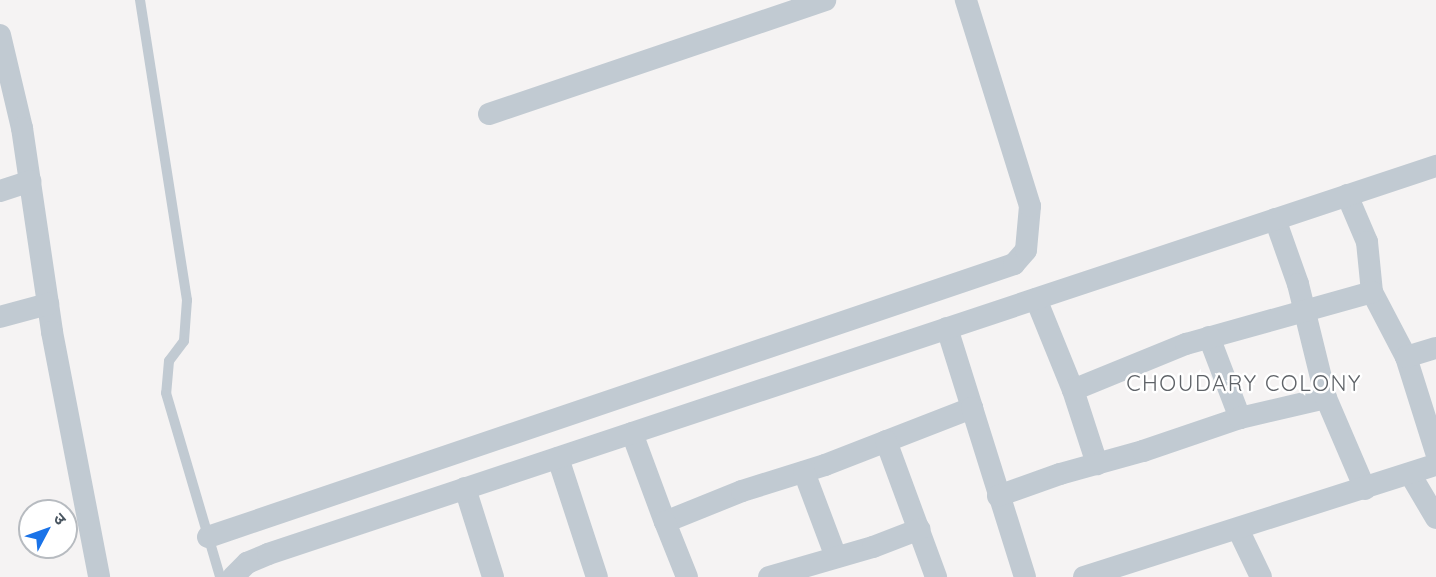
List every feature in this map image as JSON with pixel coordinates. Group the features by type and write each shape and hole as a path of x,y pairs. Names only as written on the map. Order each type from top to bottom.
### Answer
{"street":[{"path":"489,114 825,0"},
{"path":"208,537 1014,264 1026,250 1030,206 966,0"},
{"path":"1,44 22,128 48,304 99,577"},
{"path":"232,577 247,563 268,554 1347,195 1435,168"},
{"path":"0,191 30,181"},
{"path":"1347,195 1367,242 1372,292 1406,357 1436,452"},
{"path":"1275,219 1305,310 1326,398 1365,489"},
{"path":"1073,390 1142,361 1209,337 1372,292"},
{"path":"1036,299 1073,390 1097,464"},
{"path":"0,317 48,304"},
{"path":"947,328 1025,577"},
{"path":"1209,337 1240,418"},
{"path":"1406,357 1436,348"},
{"path":"998,496 1240,418 1326,398"},
{"path":"665,522 742,491 804,472 972,408"},
{"path":"632,433 687,577"},
{"path":"886,441 936,577"},
{"path":"558,458 597,577"},
{"path":"1084,577 1140,569 1238,529 1436,465"},
{"path":"804,472 836,557"},
{"path":"1410,474 1436,518"},
{"path":"465,489 493,577"},
{"path":"769,577 920,529"},
{"path":"1238,529 1261,577"}],"lane":[{"path":"140,0 187,300 184,341 169,361 166,393 220,577"}],"district":[{"name":"CHOUDARY COLONY","path":"1244,384"}]}
